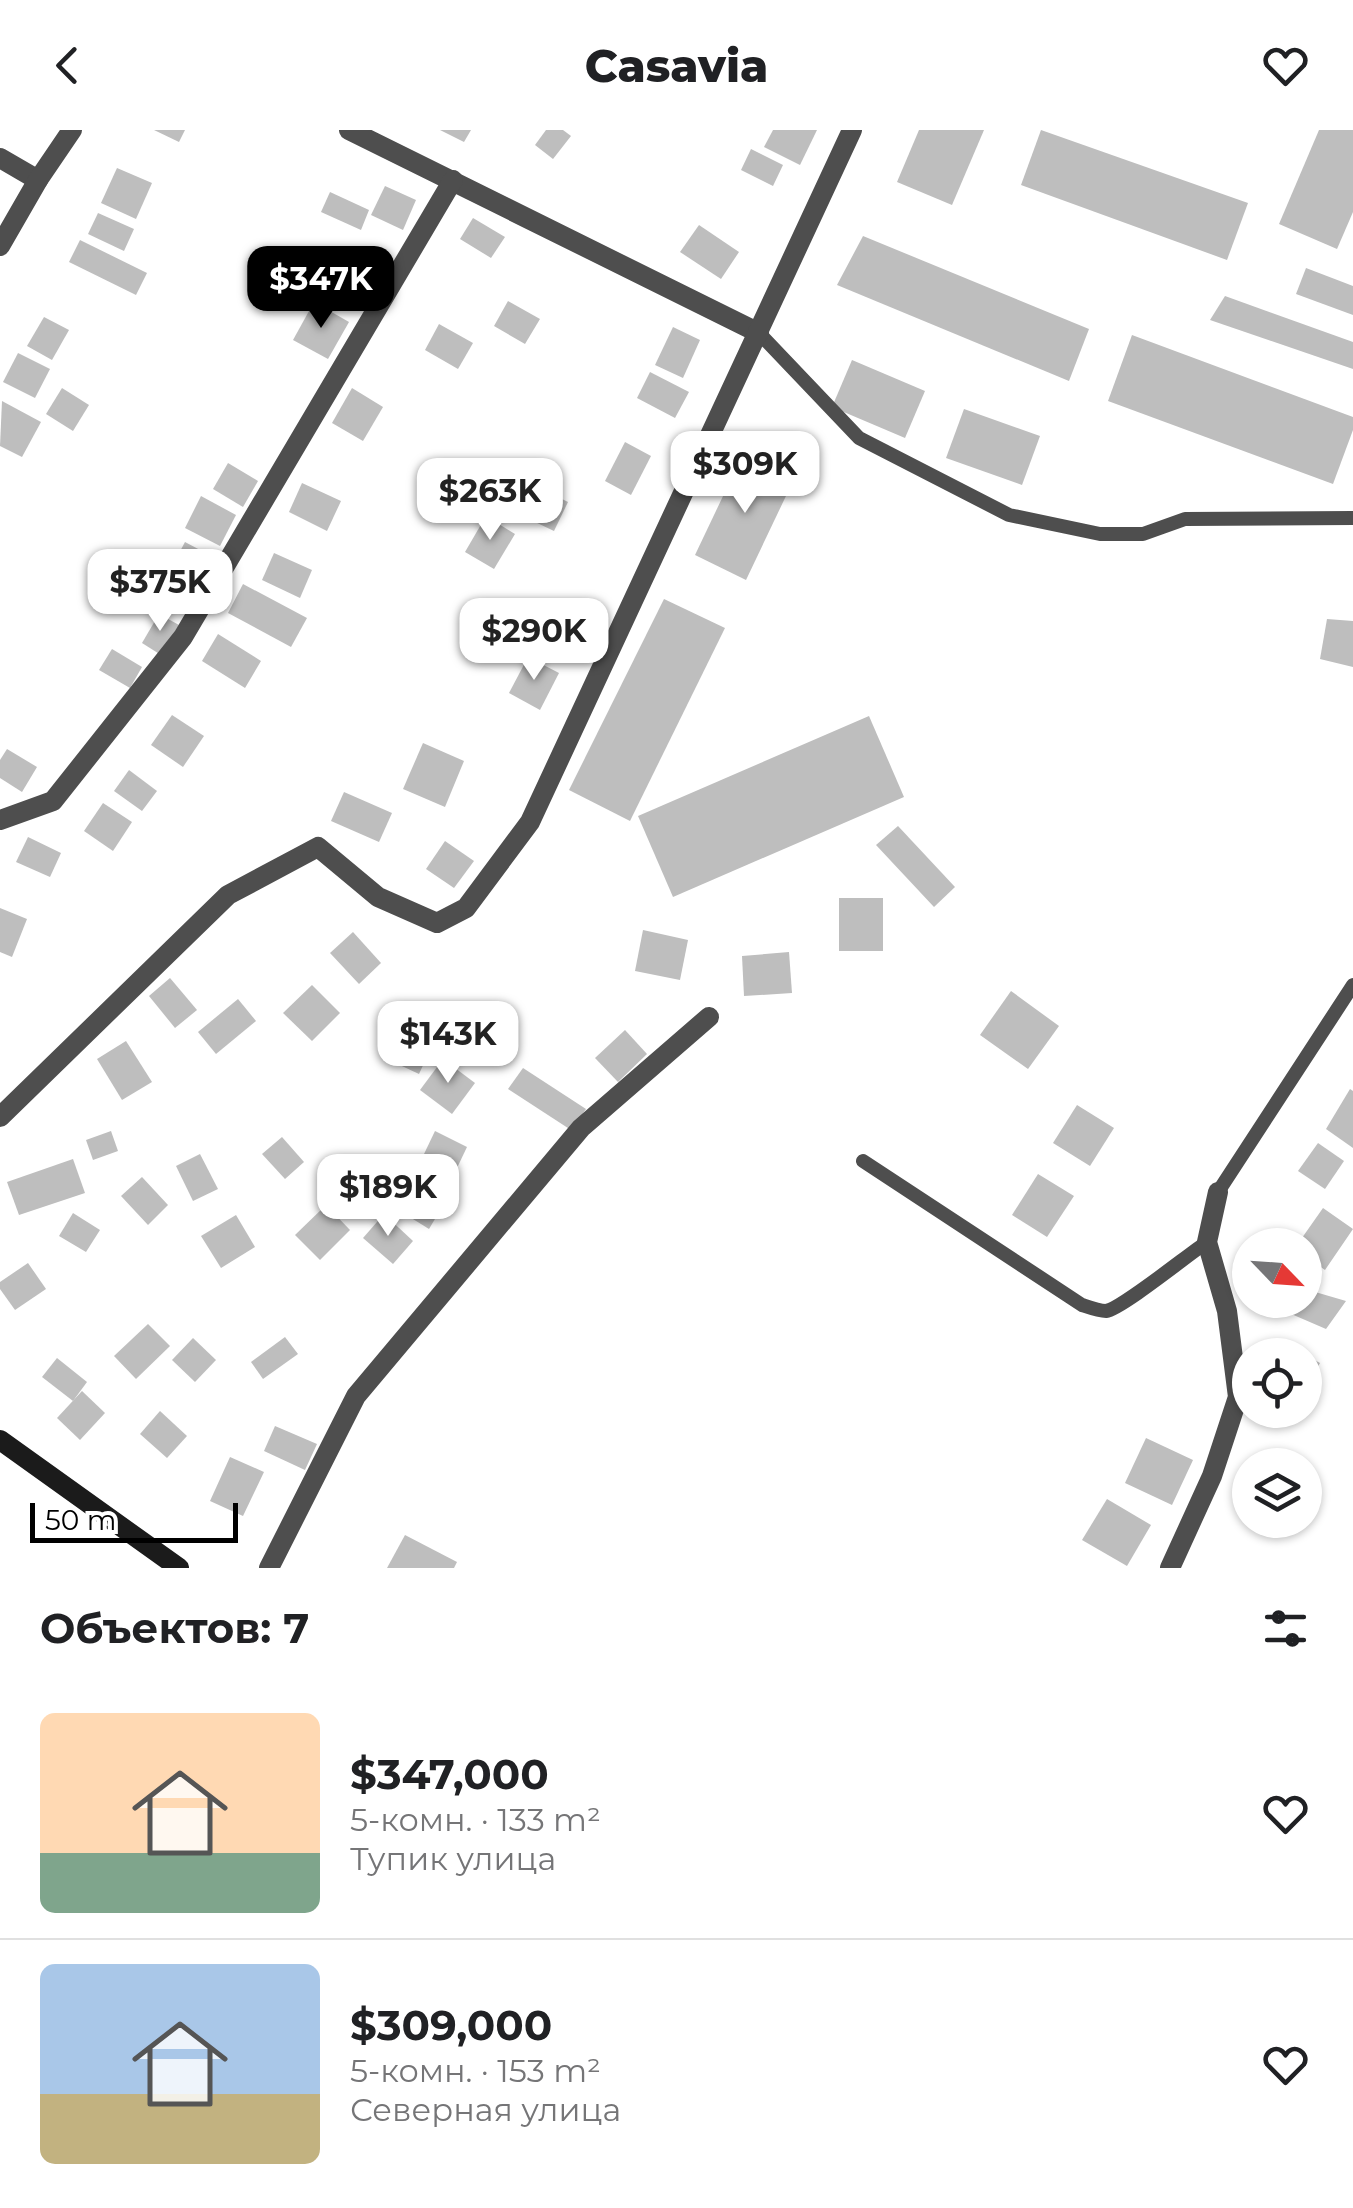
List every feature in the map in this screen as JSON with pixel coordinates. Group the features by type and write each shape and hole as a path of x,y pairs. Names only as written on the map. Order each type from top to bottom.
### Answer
{"street":[{"path":"0,246 72,130"},
{"path":"349,130 759,333"},
{"path":"0,1116 228,895 318,847 378,897 437,923 466,908 530,822 852,130"},
{"path":"0,158 38,180"},
{"path":"0,820 54,801 183,637 453,180"},
{"path":"269,1568 356,1396 581,1128 708,1017"},
{"path":"1170,1568 1212,1476 1238,1397 1227,1311 1207,1242 1218,1192"},
{"path":"0,1440 178,1568"}],"lane":[{"path":"759,333 859,438 1009,515 1100,534 1144,534 1185,519 1353,518"},
{"path":"1218,1192 1353,985"},
{"path":"864,1161 1082,1305 1105,1311 1128,1300 1207,1242"}],"building":[{"path":"154,130 185,130 179,142"},
{"path":"440,130 471,130 464,142"},
{"path":"546,130 563,130 571,136 553,159 535,145"},
{"path":"773,130 817,130 800,165 764,147"},
{"path":"919,130 984,130 952,205 897,182"},
{"path":"1041,130 1248,203 1227,260 1021,185"},
{"path":"1319,130 1353,130 1353,212 1337,249 1279,224"},
{"path":"751,149 783,165 773,186 741,170"},
{"path":"117,168 152,183 136,219 101,203"},
{"path":"385,186 416,200 403,230 371,215"},
{"path":"330,192 369,210 361,230 321,212"},
{"path":"98,213 134,229 124,251 88,234"},
{"path":"473,218 505,237 491,258 460,239"},
{"path":"699,225 739,252 721,279 680,252"},
{"path":"863,236 1089,329 1069,381 837,285"},
{"path":"80,240 147,273 136,295 69,262"},
{"path":"362,246 394,264 380,288 348,270"},
{"path":"1306,268 1353,286 1353,315 1296,294"},
{"path":"330,271 362,290 354,305 321,285"},
{"path":"1225,296 1353,342 1353,369 1210,320"},
{"path":"508,301 540,319 525,344 494,326"},
{"path":"314,302 349,322 328,359 293,340"},
{"path":"44,317 69,330 52,360 27,346"},
{"path":"439,324 473,343 458,369 425,350"},
{"path":"673,327 700,340 683,378 655,365"},
{"path":"1132,335 1353,417 1353,430 1333,484 1108,401"},
{"path":"18,353 50,369 35,398 3,382"},
{"path":"852,360 925,391 905,438 832,407"},
{"path":"650,372 689,392 675,418 637,398"},
{"path":"62,388 89,405 73,431 46,414"},
{"path":"352,388 383,407 363,441 332,423"},
{"path":"2,401 41,422 22,457 0,446"},
{"path":"964,409 1040,436 1022,485 946,458"},
{"path":"625,442 651,456 631,495 605,481"},
{"path":"744,452 795,477 746,580 695,555"},
{"path":"228,463 258,481 243,507 213,489"},
{"path":"528,482 568,502 554,531 514,512"},
{"path":"302,483 341,501 327,531 289,512"},
{"path":"201,496 236,515 220,546 185,528"},
{"path":"486,516 515,534 494,569 465,552"},
{"path":"185,542 219,560 195,605 161,587"},
{"path":"274,553 312,570 300,598 262,580"},
{"path":"243,584 307,618 291,647 228,613"},
{"path":"664,599 725,628 630,821 569,790"},
{"path":"537,605 581,626 569,652 524,631"},
{"path":"159,614 179,625 161,655 142,643"},
{"path":"1327,619 1353,621 1353,667 1320,659"},
{"path":"218,634 261,661 245,688 202,661"},
{"path":"112,649 142,667 130,688 99,670"},
{"path":"528,657 559,673 540,710 509,693"},
{"path":"172,715 204,736 183,767 151,745"},
{"path":"869,716 904,797 673,897 638,816"},
{"path":"423,743 464,761 445,807 403,789"},
{"path":"7,749 37,767 22,792 0,778 0,760"},
{"path":"129,770 157,791 142,811 114,791"},
{"path":"344,792 392,813 379,842 331,821"},
{"path":"103,803 132,822 113,851 84,831"},
{"path":"898,826 955,887 934,907 876,845"},
{"path":"28,837 61,853 50,877 16,862"},
{"path":"445,841 474,861 454,888 426,869"},
{"path":"839,898 883,898 883,951 839,951"},
{"path":"0,908 27,919 12,957 0,952"},
{"path":"643,930 688,940 680,980 635,971"},
{"path":"353,932 381,963 359,984 330,953"},
{"path":"789,952 792,993 744,996 742,956"},
{"path":"170,978 197,1010 175,1028 149,996"},
{"path":"312,985 340,1013 312,1041 283,1013"},
{"path":"1011,991 1059,1026 1028,1069 980,1035"},
{"path":"238,999 256,1021 216,1054 198,1032"},
{"path":"625,1030 647,1054 618,1082 595,1058"},
{"path":"402,1034 431,1048 419,1074 389,1060"},
{"path":"126,1041 152,1082 122,1100 97,1059"},
{"path":"443,1059 475,1083 452,1114 420,1090"},
{"path":"523,1068 586,1109 571,1130 508,1089"},
{"path":"1350,1089 1353,1091 1353,1148 1326,1129"},
{"path":"1077,1105 1114,1128 1090,1166 1053,1143"},
{"path":"111,1131 118,1151 93,1160 86,1140"},
{"path":"435,1131 467,1147 456,1170 424,1154"},
{"path":"282,1137 304,1162 285,1179 262,1154"},
{"path":"1318,1143 1344,1161 1325,1189 1298,1171"},
{"path":"200,1154 218,1189 193,1201 176,1166"},
{"path":"73,1159 85,1193 19,1215 7,1182"},
{"path":"1038,1174 1074,1196 1047,1237 1012,1215"},
{"path":"411,1175 448,1197 429,1229 392,1206"},
{"path":"142,1177 168,1205 148,1225 121,1196"},
{"path":"326,1205 350,1230 320,1260 295,1235"},
{"path":"1323,1208 1353,1229 1325,1270 1322,1228 1309,1228"},
{"path":"73,1213 100,1230 86,1252 59,1236"},
{"path":"384,1214 413,1241 393,1264 363,1238"},
{"path":"236,1215 255,1247 221,1268 201,1236"},
{"path":"28,1263 46,1289 15,1310 0,1289 0,1282"},
{"path":"1322,1294 1346,1301 1326,1329 1300,1318 1322,1318"},
{"path":"148,1324 170,1346 136,1379 114,1356"},
{"path":"285,1337 298,1354 263,1379 251,1362"},
{"path":"193,1338 216,1360 195,1382 172,1360"},
{"path":"57,1358 87,1382 73,1401 42,1377"},
{"path":"82,1391 105,1413 80,1440 57,1418"},
{"path":"160,1411 187,1436 167,1458 140,1434"},
{"path":"275,1426 317,1444 305,1470 264,1451"},
{"path":"1146,1438 1193,1460 1172,1505 1125,1483"},
{"path":"230,1457 264,1472 243,1516 210,1501"},
{"path":"1107,1499 1151,1525 1127,1566 1082,1540"},
{"path":"405,1535 457,1562 454,1568 387,1568"}]}
